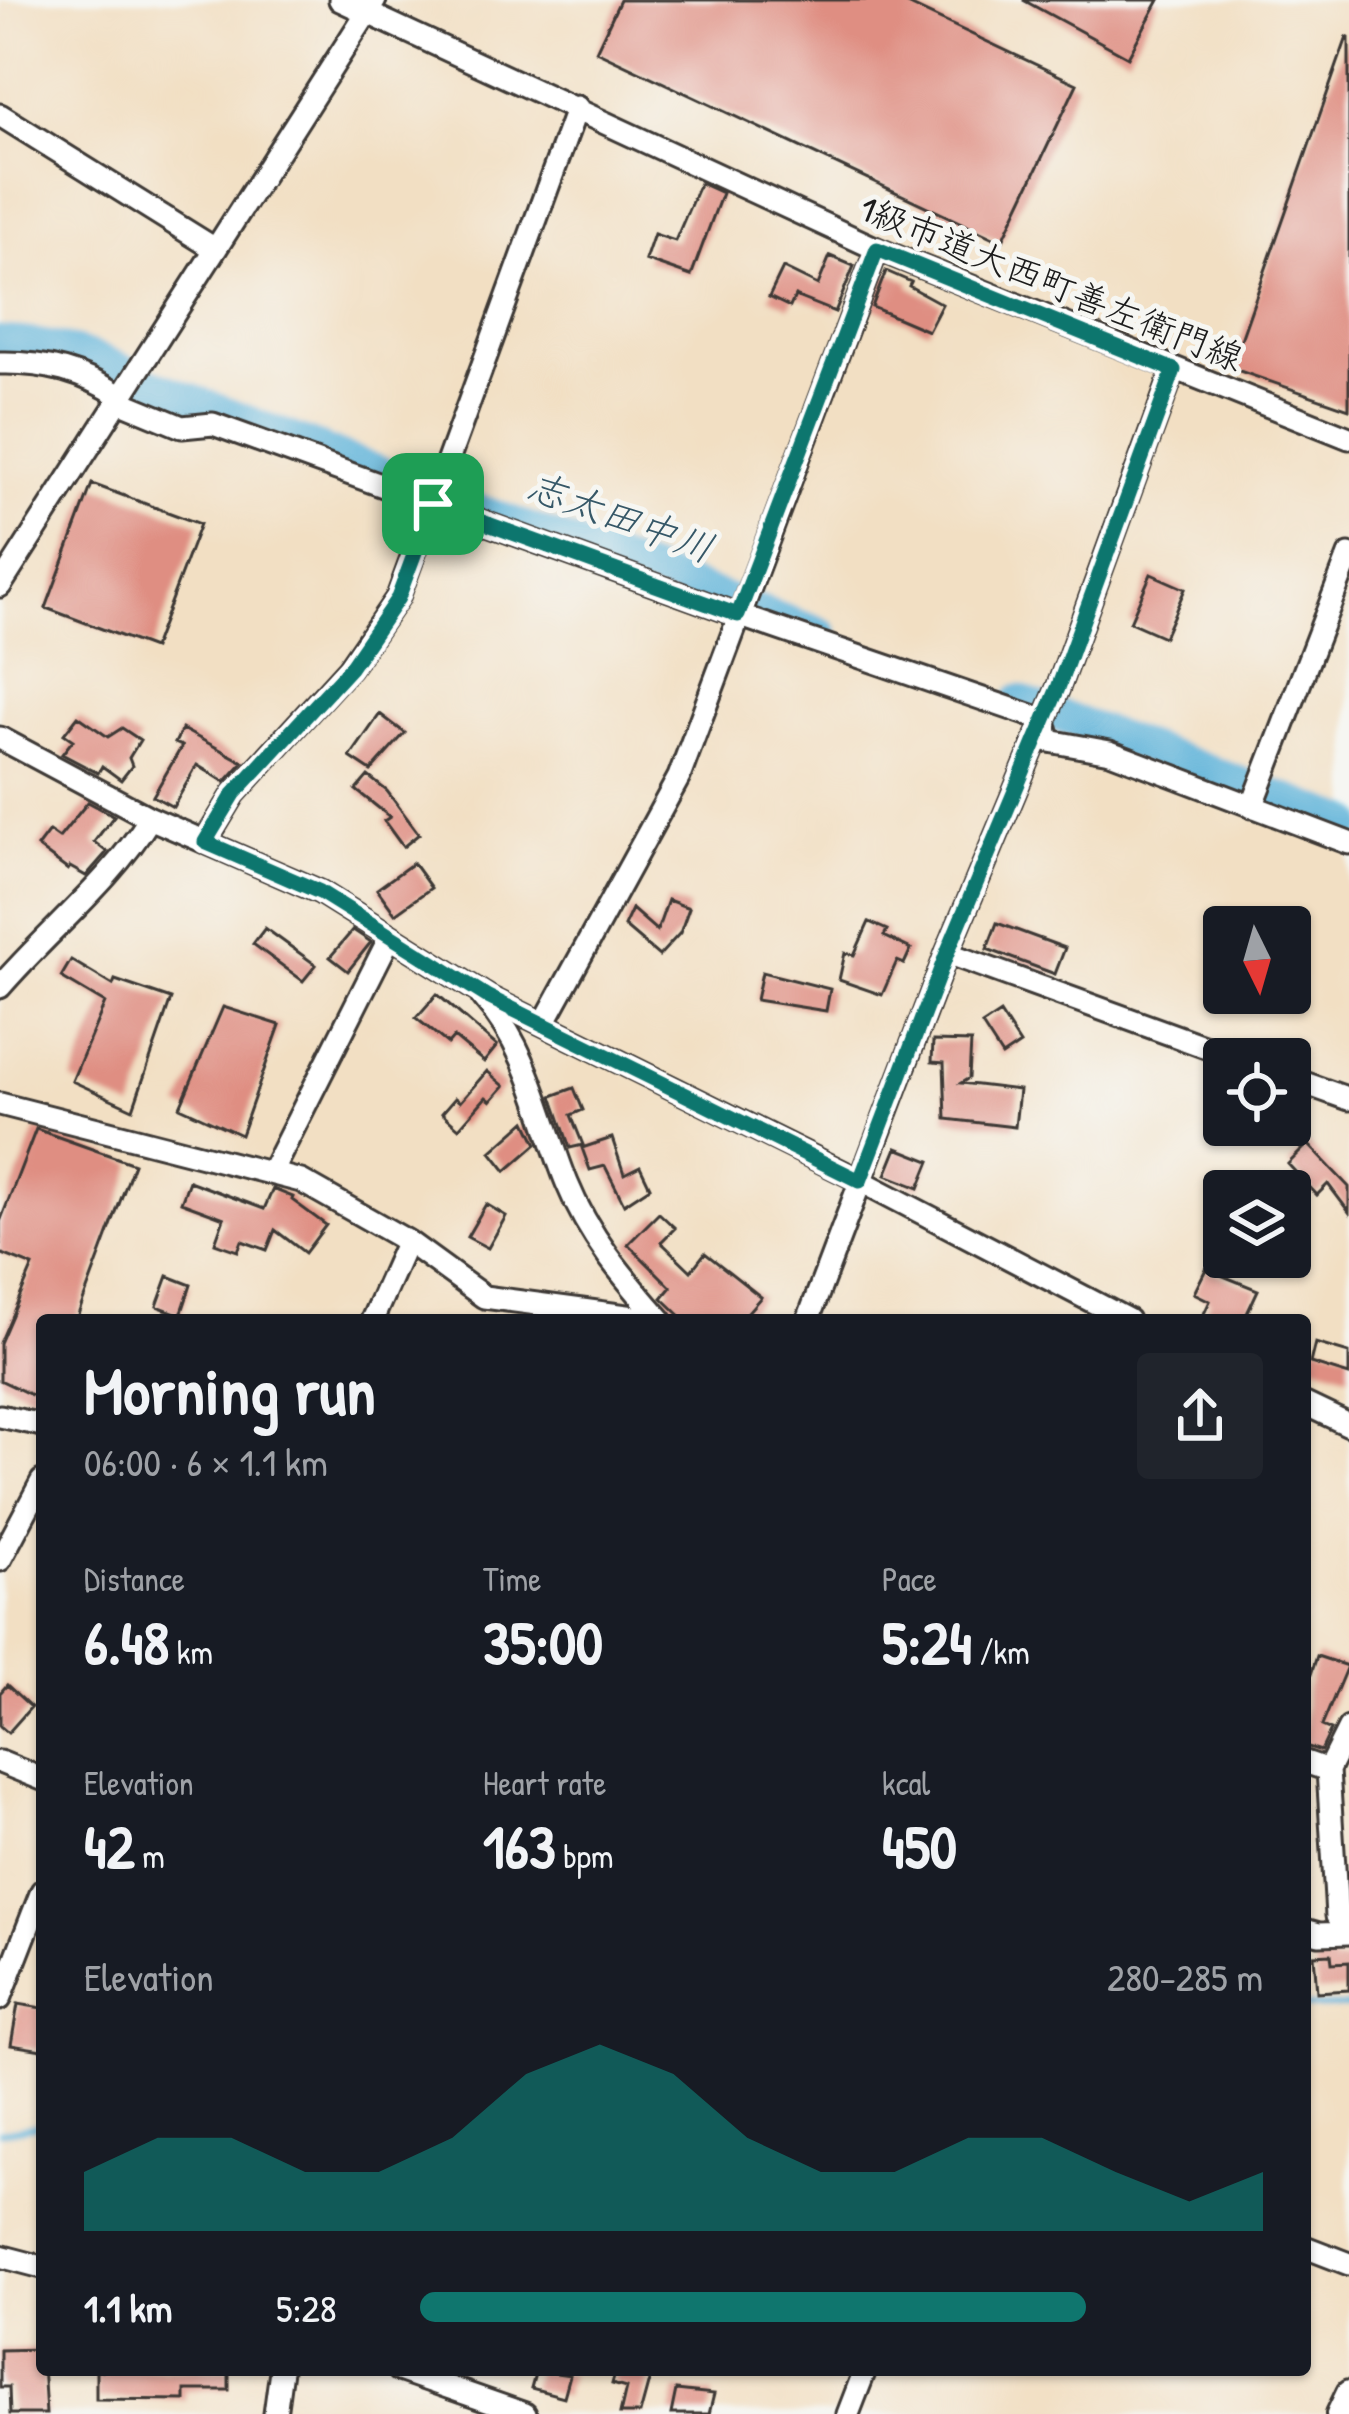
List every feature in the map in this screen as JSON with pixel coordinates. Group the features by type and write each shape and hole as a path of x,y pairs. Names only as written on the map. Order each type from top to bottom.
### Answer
{"main road":[{"path":"1339,2414 1349,2393"}],"street":[{"name":"1級市道大西町善左衛門線","path":"340,0 371,6 877,249 1349,438"},
{"path":"0,586 371,6"},
{"path":"205,842 234,794 350,668 398,598 577,107"},
{"path":"0,115 214,249"},
{"path":"544,1023 679,777 877,249"},
{"path":"0,363 36,362 90,377 182,427 213,424 738,615 1044,720"},
{"path":"810,1314 947,953 1058,688 1174,370"},
{"path":"1252,807 1349,555"},
{"path":"1044,720 1049,741 1110,752 1349,843"},
{"path":"0,738 150,818 320,892 474,988 1116,1314"},
{"path":"0,986 128,854 150,818"},
{"path":"271,1173 390,937"},
{"path":"947,953 1203,1046"},
{"path":"474,988 500,1016 535,1085 566,1181 603,1255 654,1314"},
{"path":"1311,1085 1349,1099"},
{"path":"0,1104 301,1181 407,1241 482,1309 562,1314"},
{"path":"375,1314 407,1241"},
{"path":"1311,1407 1349,1425"},
{"path":"0,1416 36,1424"},
{"path":"0,1560 36,1492"},
{"path":"1348,1933 1337,1916 1328,1770 1349,1728"},
{"path":"0,1762 36,1777"},
{"path":"1311,1764 1328,1770"},
{"path":"0,1999 36,1906"},
{"path":"1311,1932 1348,1933"},
{"path":"1311,2249 1349,2264"},
{"path":"0,2256 36,2265"},
{"path":"275,2414 280,2376"},
{"path":"417,2376 525,2414"},
{"path":"848,2414 863,2376"}],"building":[{"path":"620,0 899,0 1077,84 1002,242 596,51"},
{"path":"1023,0 1159,0 1128,57"},
{"path":"1349,38 1349,409 1231,368"},
{"path":"700,183 722,193 691,276 645,260 654,234 675,241"},
{"path":"830,256 854,266 835,312 795,296 790,307 769,297 783,268 818,285"},
{"path":"886,271 942,304 928,331 872,307"},
{"path":"92,484 200,524 153,648 46,608"},
{"path":"1151,574 1185,589 1164,637 1130,622"},
{"path":"380,714 405,733 371,771 350,757"},
{"path":"78,716 108,737 122,728 140,740 129,758 132,766 121,780 102,766 98,773 62,754 73,740 64,734"},
{"path":"182,729 243,762 225,782 197,765 173,807 153,796 182,746 175,743"},
{"path":"368,776 387,791 419,834 403,847 384,821 390,817 356,790"},
{"path":"88,802 114,816 94,842 107,852 86,876 68,870 37,847 49,831 59,838"},
{"path":"413,863 431,888 395,914 377,889"},
{"path":"668,900 689,908 680,933 659,956 624,926 632,909 657,931"},
{"path":"869,922 887,930 884,936 911,949 904,964 897,961 882,995 839,980 845,953 854,955"},
{"path":"997,923 1065,948 1055,974 987,949"},
{"path":"265,928 316,965 303,981 253,944"},
{"path":"353,930 371,942 348,971 330,957"},
{"path":"71,960 113,985 115,980 171,999 133,1109 72,1081 105,1003 61,977"},
{"path":"762,972 830,989 826,1011 756,1000"},
{"path":"437,994 497,1046 484,1062 454,1037 448,1044 416,1018"},
{"path":"223,1007 280,1025 241,1135 180,1107"},
{"path":"1000,1013 1020,1044 1002,1056 982,1025"},
{"path":"933,1041 971,1042 969,1078 961,1083 1019,1090 1015,1127 946,1119 944,1063 932,1062"},
{"path":"487,1071 504,1086 491,1101 486,1097 459,1128 442,1113 455,1098 460,1102"},
{"path":"574,1088 583,1110 571,1115 583,1145 570,1148 552,1096"},
{"path":"526,1121 537,1144 506,1171 491,1152"},
{"path":"36,1129 134,1164 78,1314 36,1314 36,1397 0,1380 0,1343 33,1266 0,1253 0,1222"},
{"path":"612,1138 624,1174 640,1166 650,1187 624,1204 605,1166 590,1170 582,1148"},
{"path":"1310,1146 1349,1187 1349,1212 1328,1184 1317,1195 1311,1189 1311,1170 1294,1170 1288,1164"},
{"path":"897,1148 930,1161 919,1188 886,1175"},
{"path":"189,1181 264,1209 273,1189 293,1197 326,1225 305,1253 275,1230 267,1250 242,1241 238,1251 215,1243 224,1218 181,1202"},
{"path":"486,1204 506,1216 488,1248 467,1237"},
{"path":"659,1213 675,1228 661,1242 691,1271 705,1253 761,1297 746,1314 679,1314 662,1298 671,1287 628,1244"},
{"path":"1203,1275 1228,1278 1258,1290 1247,1314 1204,1314 1210,1301 1194,1293"},
{"path":"168,1276 191,1285 181,1314 157,1306"},
{"path":"1315,1343 1349,1353 1349,1375 1311,1363"},
{"path":"1317,1656 1347,1666 1322,1726 1331,1730 1321,1751 1311,1748 1311,1674"},
{"path":"7,1685 31,1707 8,1733 0,1726 0,1693"},
{"path":"1331,1954 1332,1963 1349,1962 1349,1990 1317,1992 1314,1955"},
{"path":"18,2004 36,2007 36,2049 11,2045"},
{"path":"36,2349 36,2376 44,2376 46,2414 10,2414 9,2387 0,2387 0,2350"},
{"path":"96,2376 229,2376 229,2390 185,2390 185,2400 96,2399"},
{"path":"534,2376 570,2376 564,2397 531,2388"},
{"path":"614,2376 650,2376 640,2414 620,2414 626,2388 612,2384"},
{"path":"676,2390 714,2394 709,2414 671,2414"}],"waterway":[{"name":"志太田中川","path":"0,342 96,359 453,501 822,634"},
{"name":"志太田中川","path":"1019,701 1349,823"},
{"path":"1311,2007 1349,2007"},
{"path":"0,2132 36,2126"}],"route":[{"path":"877,249 1174,370 1058,688 947,953 860,1181 488,997 320,892 205,842 234,794 350,668 398,598 433,504 738,615 877,249"}]}
